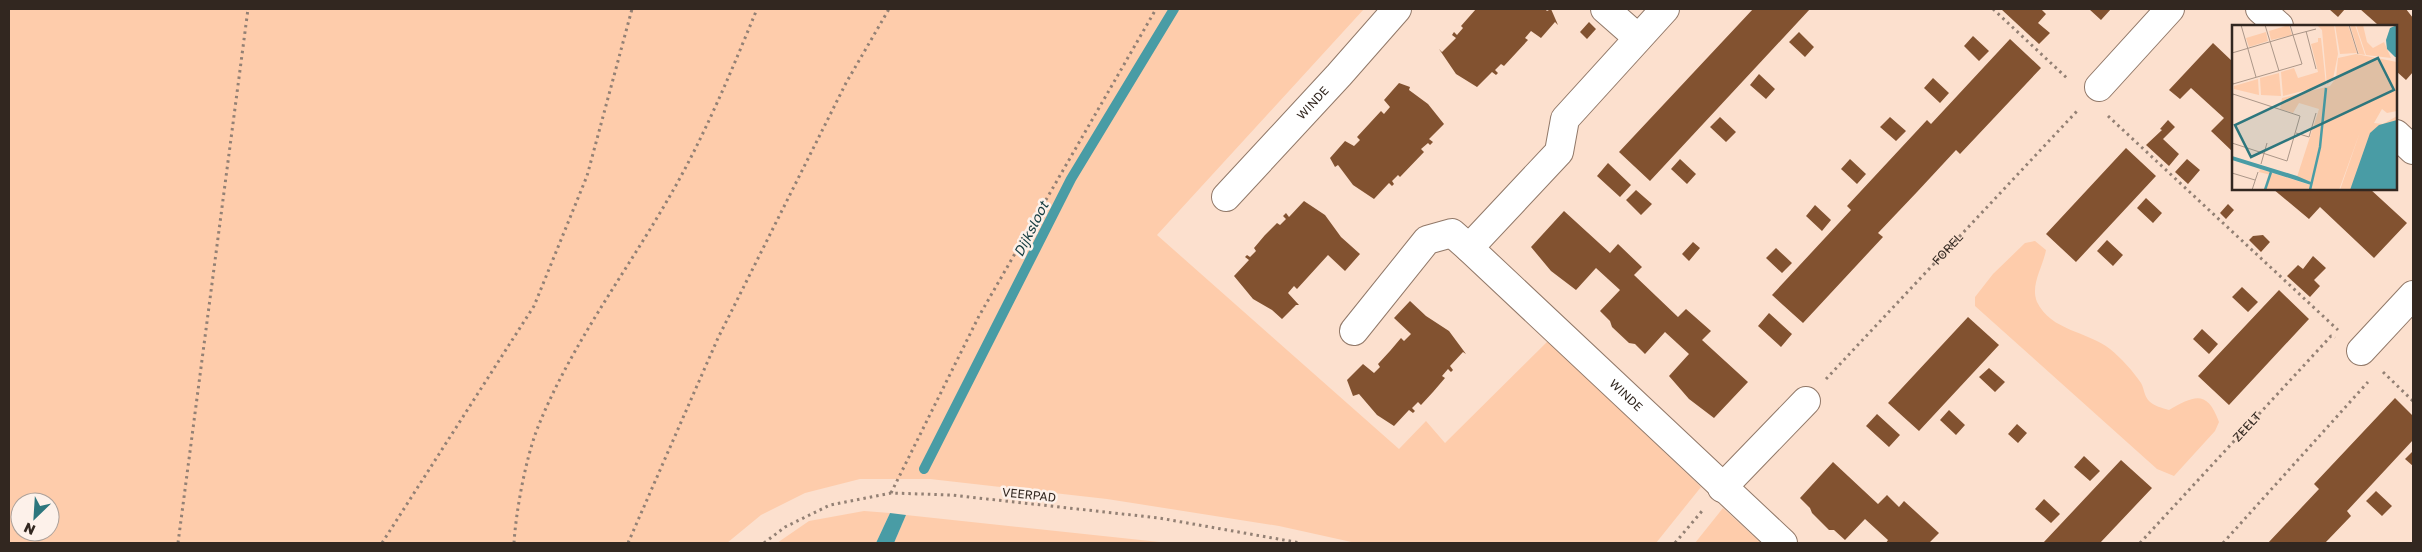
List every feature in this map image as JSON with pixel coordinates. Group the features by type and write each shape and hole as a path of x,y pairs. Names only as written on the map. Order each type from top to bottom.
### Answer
{"street":[{"name":"WINDE","path":"1226,197 1340,75 1397,9"},
{"path":"1605,9 1638,38"},
{"path":"1469,248 1559,152 1565,119 1665,9"},
{"path":"2094,93 2170,9"},
{"path":"2260,9 2278,25"},
{"path":"2397,135 2413,150"},
{"name":"WINDE","path":"1354,331 1426,240 1452,233 1722,488 1783,543"},
{"path":"2361,351 2413,295"},
{"path":"1722,488 1806,401"}],"path":[{"path":"178,543 248,9"},
{"path":"382,543 534,306 587,176 632,9"},
{"path":"514,543 516,514 536,433 572,357 672,193 734,66 758,9"},
{"path":"628,543 718,338 846,83 889,9"},
{"path":"891,493 980,316 1156,9"},
{"path":"1993,9 2094,93 2413,400"},
{"name":"FOREL","path":"1806,401 2094,93"},
{"name":"ZEELT","path":"2140,543 2331,336 2361,351"},
{"path":"2223,543 2371,378 2361,351"},
{"path":"1675,543 1722,488"},
{"name":"VEERPAD","path":"764,543 784,527 830,505 891,493 951,495 1159,518 1301,543"}],"shaded area":[{"path":"9,9 1364,9 1157,235 1399,449 1426,421 1445,443 1548,341 1701,487 1656,543 1356,543 1279,526 1107,499 930,479 860,479 805,493 761,515 727,543 9,543"},
{"path":"2035,241 2046,250 2035,289 2037,302 2043,312 2060,325 2091,338 2110,349 2123,361 2141,383 2147,399 2158,407 2169,410 2186,401 2199,398 2210,404 2219,422 2215,431 2174,476 2157,469 1975,306 1975,297 1993,274 2025,243"},
{"path":"1723,508 1761,543 1695,543"},
{"path":"864,511 890,513 876,543 777,543 809,521"},
{"path":"906,515 1169,543 894,543"}],"water":[{"path":"890,513 906,515 894,543 876,543"}],"building":[{"path":"1476,9 1545,9 1547,11 1551,9 1558,25 1555,22 1541,38 1531,31 1525,38 1528,40 1504,66 1501,64 1495,70 1498,73 1496,75 1492,72 1477,87 1456,74 1439,49 1442,52 1456,38 1452,35 1454,32 1457,35 1463,28 1461,26"},
{"path":"1753,9 1810,9 1650,181 1619,152"},
{"path":"2001,9 2041,9 2046,14 2038,23 2050,33 2039,44"},
{"path":"2089,9 2111,9 2101,20"},
{"path":"2329,9 2345,9 2338,17"},
{"path":"2360,9 2406,9 2413,18 2413,72 2406,80 2397,72 2397,25 2377,24"},
{"path":"1589,22 1596,29 1587,39 1580,32"},
{"path":"1799,32 1814,47 1805,57 1789,42"},
{"path":"1973,36 1989,51 1979,61 1964,46"},
{"path":"2010,39 2041,68 1960,154 1956,150 1878,233 1883,237 1803,323 1772,295 1851,210 1847,206 1927,120 1931,124"},
{"path":"2213,43 2232,61 2232,151 2211,131 2224,118 2191,88 2180,99 2169,90"},
{"path":"1759,74 1775,89 1766,99 1750,85"},
{"path":"1933,78 1949,93 1940,103 1924,88"},
{"path":"1399,83 1410,87 1409,90 1428,104 1444,124 1429,139 1433,142 1430,145 1428,143 1421,149 1424,152 1400,177 1398,175 1392,181 1394,184 1392,186 1389,183 1374,199 1353,185 1338,165 1335,167 1330,158 1345,141 1354,146 1360,140 1357,137 1381,111 1384,114 1390,107 1384,100"},
{"path":"1720,117 1736,132 1726,142 1710,127"},
{"path":"1890,117 1906,131 1896,141 1880,127"},
{"path":"2168,120 2175,127 2163,139 2179,154 2169,166 2146,145 2162,130 2160,129"},
{"path":"2126,148 2156,176 2076,262 2046,234"},
{"path":"1680,159 1696,174 1687,184 1671,169"},
{"path":"1850,159 1866,174 1857,184 1841,169"},
{"path":"2187,159 2200,170 2188,184 2175,172"},
{"path":"1608,163 1631,185 1620,197 1597,176"},
{"path":"1636,190 1652,204 1641,215 1626,200"},
{"path":"2274,190 2371,190 2407,223 2374,258 2320,207 2309,219"},
{"path":"2146,198 2162,213 2153,223 2137,208"},
{"path":"1304,201 1325,215 1341,237 1360,254 1345,271 1328,255 1297,289 1294,286 1288,293 1299,305 1296,305 1282,319 1272,310 1253,299 1234,276 1249,260 1245,257 1247,255 1250,257 1256,251 1254,248 1265,235 1277,223 1280,225 1286,219 1283,216 1286,213 1289,217"},
{"path":"2228,204 2234,210 2226,219 2220,213"},
{"path":"1815,205 1831,220 1822,231 1806,216"},
{"path":"1564,211 1610,253 1618,244 1642,267 1634,275 1678,317 1686,309 1711,331 1702,340 1748,382 1714,418 1689,399 1669,376 1689,354 1665,332 1645,354 1635,344 1629,343 1612,327 1610,321 1600,311 1620,290 1596,268 1576,290 1551,271 1531,247"},
{"path":"2263,235 2270,242 2261,252 2249,240 2253,236"},
{"path":"2107,240 2123,255 2113,266 2097,251"},
{"path":"1693,242 1700,248 1689,261 1682,254"},
{"path":"1776,248 1792,263 1782,273 1766,258"},
{"path":"2313,256 2326,268 2314,280 2320,286 2310,297 2287,276 2298,265 2303,269"},
{"path":"2242,287 2258,302 2248,312 2232,297"},
{"path":"2279,290 2309,319 2229,405 2198,376"},
{"path":"1410,301 1426,316 1449,331 1466,354 1463,352 1450,366 1453,370 1451,372 1448,369 1442,376 1445,378 1421,405 1418,402 1412,408 1415,411 1413,413 1409,410 1394,426 1377,415 1359,394 1353,396 1347,380 1363,364 1374,373 1380,367 1378,364 1401,338 1404,341 1411,334 1394,318"},
{"path":"1769,313 1792,334 1781,347 1758,326"},
{"path":"1968,317 1999,345 1919,431 1888,403"},
{"path":"2202,329 2218,344 2209,354 2193,339"},
{"path":"1989,368 2005,382 1995,392 1979,377"},
{"path":"2395,398 2413,416 2413,440 2347,511 2351,516 2325,543 2268,543 2319,489 2314,484"},
{"path":"1949,410 1965,425 1956,435 1940,420"},
{"path":"1877,414 1900,435 1889,447 1866,426"},
{"path":"2017,424 2027,433 2018,443 2008,434"},
{"path":"2413,451 2413,466 2405,459"},
{"path":"2084,456 2100,471 2090,481 2074,467"},
{"path":"2121,460 2152,488 2100,543 2043,543"},
{"path":"1833,462 1878,504 1887,495 1899,507 1904,501 1939,533 1929,543 1886,543 1888,540 1865,519 1845,540 1834,530 1829,530 1800,498"},
{"path":"2376,491 2392,506 2382,516 2366,501"},
{"path":"2044,499 2060,514 2051,523 2035,509"}],"waterway":[{"name":"Dijksloot","path":"924,469 1071,179 1174,9"}]}
